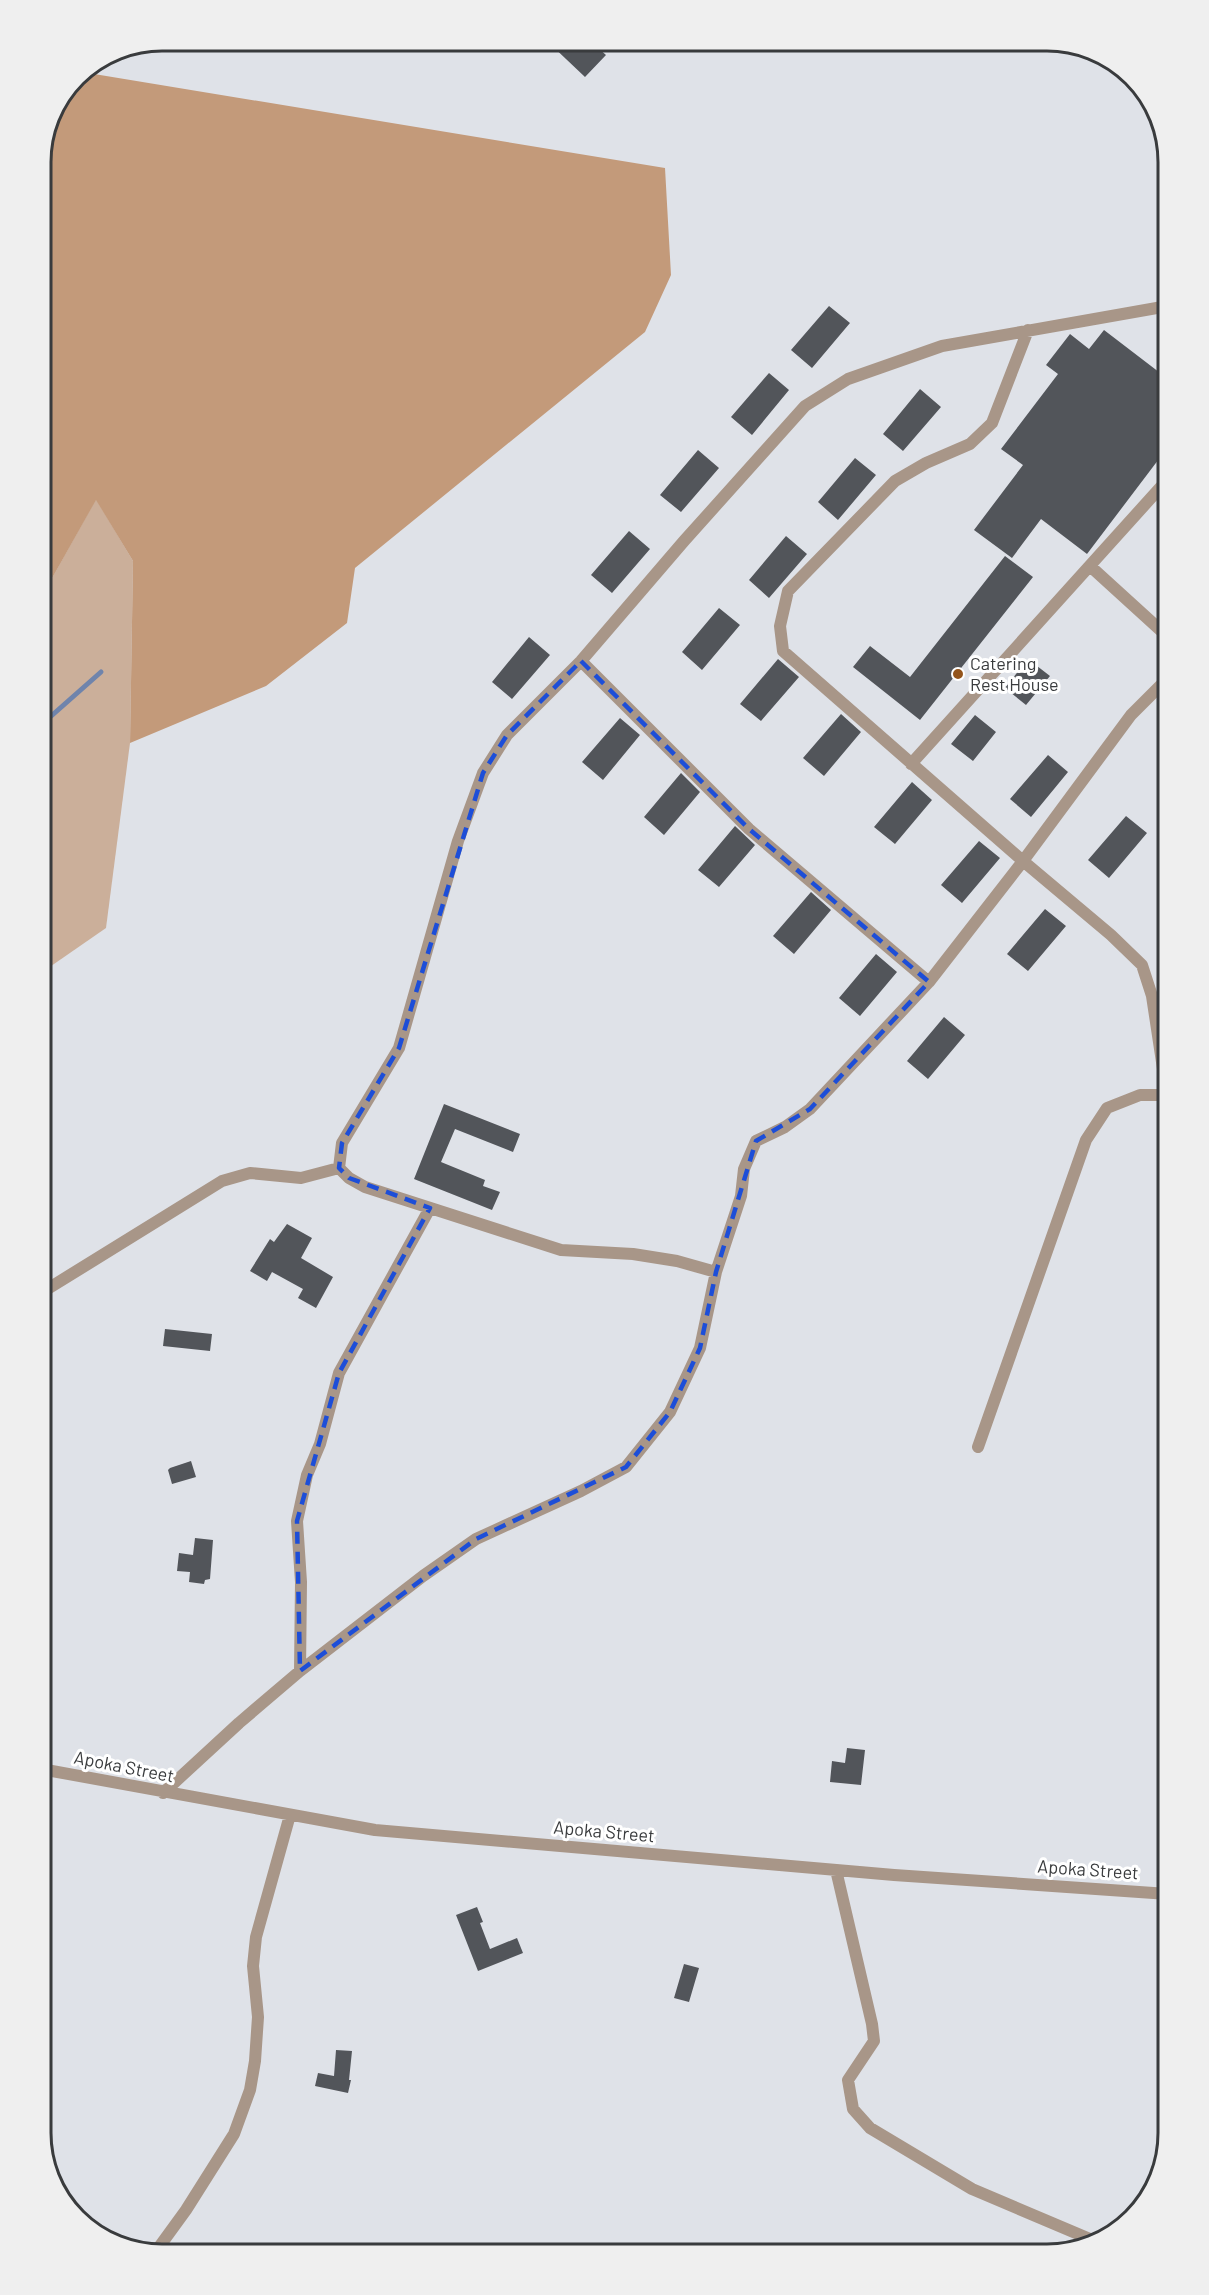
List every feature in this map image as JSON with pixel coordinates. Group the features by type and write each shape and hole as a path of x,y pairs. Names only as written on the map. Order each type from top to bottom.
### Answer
{"street":[{"path":"339,1168 342,1143 399,1048 458,841 483,773 507,735 581,661 684,541 805,406 848,379 942,346 1158,308"},
{"path":"1028,330 992,423 970,444 926,463 895,481 788,591 780,626 783,651 1111,935 1142,965 1152,996 1158,1033"},
{"path":"911,764 1158,490"},
{"path":"1090,566 1158,628"},
{"path":"581,661 749,830 929,982"},
{"path":"163,1793 300,1671 423,1576 476,1539 581,1491 626,1467 670,1412 700,1348 716,1272 741,1196 744,1169 756,1142 785,1127 810,1109 929,982 1023,861 1131,715 1158,688"},
{"path":"978,1447 1086,1140 1107,1108 1140,1095 1158,1095"},
{"path":"339,1168 349,1178 365,1187 561,1250 633,1254 677,1261 716,1272"},
{"path":"51,1287 222,1181 250,1173 301,1178 339,1168"},
{"path":"300,1671 301,1582 297,1521 307,1475 320,1444 339,1374 430,1208"},
{"name":"Apoka Street","path":"51,1771 375,1830 836,1870 1158,1893"},
{"path":"161,2244 186,2210 234,2134 250,2090 255,2061 258,2017 253,1966 256,1937 290,1815"},
{"path":"836,1870 874,2041 848,2080 853,2109 870,2128 972,2189 1086,2237"}],"highlighted area":[{"path":"581,661 749,829 929,982 810,1109 756,1141 716,1272 700,1348 670,1412 626,1467 476,1539 300,1671 297,1521 339,1373 430,1208 349,1178 339,1168 342,1143 399,1048 483,773 507,735"}],"shaded area":[{"path":"94,74 665,168 671,275 645,332 355,568 347,623 266,686 130,743 133,561 96,500 51,580 51,154 62,113 78,89"},
{"path":"96,499 133,561 130,743 106,928 51,966 51,580"}],"building":[{"path":"558,51 601,51 606,55 585,77"},
{"path":"829,306 850,323 812,368 791,350"},
{"path":"1104,330 1158,371 1158,460 1087,554 1041,519 1012,558 974,530 1023,465 1001,449 1058,374 1046,365 1070,334 1089,349"},
{"path":"769,373 789,390 752,435 731,417"},
{"path":"920,389 941,407 903,451 883,434"},
{"path":"698,450 719,468 681,512 660,495"},
{"path":"855,458 876,475 838,520 818,502"},
{"path":"629,531 650,549 612,593 591,575"},
{"path":"786,536 807,554 769,598 749,580"},
{"path":"1005,556 1033,577 920,720 853,667 870,646 910,677"},
{"path":"719,608 740,625 702,670 682,652"},
{"path":"529,637 550,655 512,699 492,682"},
{"path":"778,659 799,677 761,721 740,704"},
{"path":"1028,659 1050,676 1026,705 1005,688"},
{"path":"841,714 861,732 824,776 803,758"},
{"path":"975,715 996,732 973,761 951,744"},
{"path":"620,718 640,735 603,780 582,762"},
{"path":"1048,755 1068,772 1031,817 1010,799"},
{"path":"681,773 700,792 664,835 644,817"},
{"path":"912,782 932,800 895,844 874,827"},
{"path":"1126,816 1147,833 1109,878 1088,860"},
{"path":"735,826 755,845 719,887 698,870"},
{"path":"979,841 1000,858 962,903 941,885"},
{"path":"811,892 831,910 794,954 773,936"},
{"path":"1045,909 1066,926 1028,971 1007,954"},
{"path":"876,954 897,972 860,1016 839,998"},
{"path":"944,1017 965,1035 928,1079 907,1061"},
{"path":"444,1104 520,1134 513,1152 455,1129 441,1162 485,1180 483,1186 500,1192 492,1210 414,1179"},
{"path":"287,1224 312,1238 301,1258 333,1277 316,1308 298,1298 303,1289 272,1272 267,1281 250,1271 270,1239 274,1242"},
{"path":"165,1329 212,1334 210,1351 163,1346"},
{"path":"191,1461 196,1477 172,1484 168,1470"},
{"path":"195,1538 213,1540 210,1579 205,1580 204,1584 189,1582 190,1572 177,1571 179,1553 193,1555"},
{"path":"847,1748 865,1750 861,1785 830,1782 832,1761 845,1763"},
{"path":"477,1907 483,1922 480,1923 490,1949 517,1938 523,1953 478,1971 456,1915"},
{"path":"684,1964 699,1968 689,2002 674,1998"},
{"path":"336,2050 352,2051 348,2093 315,2086 318,2073 334,2076"}],"waterway":[{"path":"51,716 101,672"}],"place":[{"name":"Catering Rest House","path":"958,674"}]}
